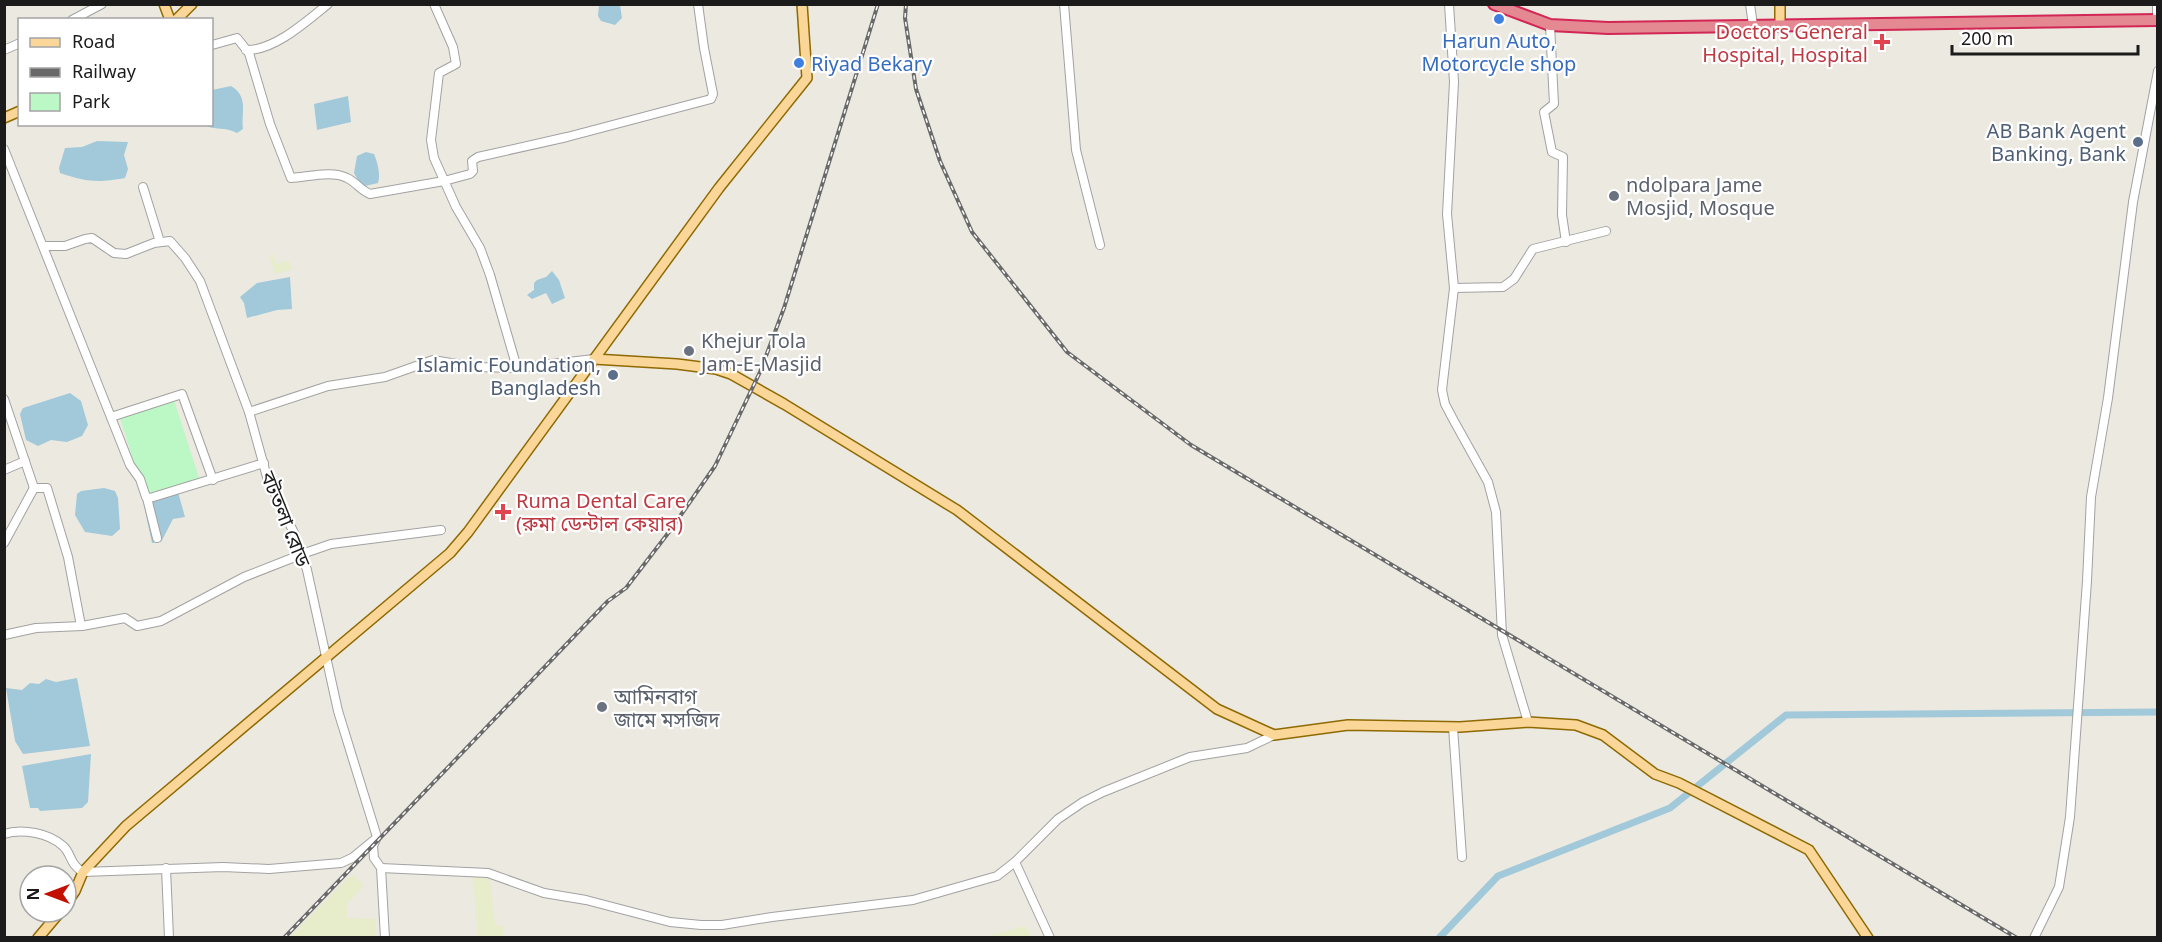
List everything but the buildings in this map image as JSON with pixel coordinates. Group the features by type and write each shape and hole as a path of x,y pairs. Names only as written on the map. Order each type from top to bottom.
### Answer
{"highway":[{"path":"1494,4 1550,25 1608,28 2157,20"}],"main road":[{"path":"178,18 192,4"},
{"path":"78,884 83,872 126,826 450,553 468,532 719,188 807,78 802,4"},
{"path":"1780,4 1780,24"},
{"path":"4,118 18,112"},
{"path":"594,359 677,364 716,369 731,374 957,510 1216,709 1274,735 1348,725 1453,727 1528,722 1576,725 1604,735 1655,774 1679,783 1809,850 1868,938"},
{"path":"38,938 50,924"}],"street":[{"path":"76,18 102,4"},
{"path":"246,50 255,50 299,28 328,4"},
{"path":"434,4 453,46 456,64 439,73 431,140 434,158 480,248 517,368"},
{"path":"213,45 237,38 246,50 270,124 291,178 339,174 351,179 363,191 370,194 470,174 473,171 473,159 478,157 567,137 711,99 713,94 698,4"},
{"path":"1064,4 1076,150 1100,245"},
{"path":"1449,4 1454,82 1446,214 1454,288 1442,390 1445,404 1488,482 1496,512 1502,635 1528,722"},
{"path":"1750,4 1754,25"},
{"path":"2157,4 2157,20"},
{"path":"1550,25 1554,102 1544,112 1552,152 1563,158 1562,215 1566,242"},
{"path":"4,50 18,44"},
{"path":"2034,938 2059,887 2070,818 2091,497 2108,398 2133,202 2157,70"},
{"path":"4,149 45,246 130,465 140,479 157,538"},
{"path":"45,246 65,246 92,238 114,253 126,254 160,242 143,187"},
{"path":"1454,288 1503,287 1514,279 1533,249 1606,231"},
{"name":"বটতলা রোড","path":"160,242 170,241 200,281 249,412 267,477 295,535 317,609 346,742 378,837 373,846 374,858 381,868 385,938"},
{"path":"249,412 328,386 385,377 433,360 474,367 517,368 594,359"},
{"path":"111,417 182,394 213,480"},
{"path":"4,399 34,488 4,543"},
{"path":"4,470 25,461"},
{"path":"147,498 264,463"},
{"path":"34,488 47,488 68,557 81,626"},
{"path":"4,634 36,628 70,628 125,618 137,626 161,621 244,577 331,544 441,530"},
{"path":"1453,727 1462,857"},
{"path":"381,868 488,873 544,893 586,900 670,921 722,926 772,917 913,900 997,876 1015,862 1058,819 1103,792 1190,757 1247,748 1274,735"},
{"path":"4,834 16,830 32,831 53,840 64,846 75,867 83,872 166,868 269,868 341,863 352,858 378,837"},
{"path":"1015,862 1050,938"},
{"path":"166,868 169,938"}],"green space":[{"path":"273,254 276,264 289,261 292,269 275,274 269,256"},
{"path":"174,400 201,484 146,501 120,418"},
{"path":"354,875 364,885 347,904 347,918 376,919 376,937 289,938 348,878"},
{"path":"473,877 490,879 495,925 503,926 503,937 478,937"},
{"path":"1026,926 1031,937 984,937"}],"water":[{"path":"599,5 620,5 622,18 615,25 601,21 598,16"},
{"path":"231,86 240,95 243,105 243,129 237,133 207,126 213,126 213,90"},
{"path":"348,96 351,122 317,130 314,104"},
{"path":"97,141 128,142 124,155 128,169 125,178 92,181 60,173 59,168 65,148 82,147"},
{"path":"366,152 374,154 379,176 378,183 365,186 360,184 354,173 357,156"},
{"path":"552,271 559,280 565,298 552,304 546,293 532,299 527,295 534,290 534,283 537,280 546,277"},
{"path":"290,277 292,309 277,310 247,318 244,303 240,297 257,283"},
{"path":"70,393 81,401 88,425 82,436 67,442 51,440 38,446 26,440 20,414 23,408"},
{"path":"104,488 115,491 118,498 120,529 112,536 85,532 75,515 77,494 81,491"},
{"path":"178,492 185,517 173,519 161,542 152,543 143,501"},
{"path":"77,678 90,746 23,754 15,741 6,688 22,690 30,683 39,684 46,679 56,682"},
{"path":"91,754 88,802 82,808 40,811 38,808 30,808 22,766"}],"waterway":[{"path":"1439,938 1498,876 1670,808 1786,715 2158,712"}],"railway":[{"path":"284,938 608,601 626,588 715,466 760,372 784,308 878,4"},
{"path":"906,4 905,18 916,89 940,161 972,232 1067,352 1191,445 2017,938"}],"place":[{"name":"Harun Auto, Motorcycle shop","path":"1499,19"},
{"name":"Doctors General Hospital, Hospital","path":"1882,42"},
{"name":"Riyad Bekary","path":"799,63"},
{"name":"AB Bank Agent Banking, Bank","path":"2138,142"},
{"name":"ndolpara Jame Mosjid, Mosque","path":"1614,196"},
{"name":"Khejur Tola Jam-E-Masjid","path":"689,351"},
{"name":"Islamic Foundation, Bangladesh","path":"613,375"},
{"name":"Ruma Dental Care (রুমা ডেন্টাল কেয়ার)","path":"503,512"},
{"name":"আমিনবাগ জামে মসজিদ","path":"602,707"}]}
